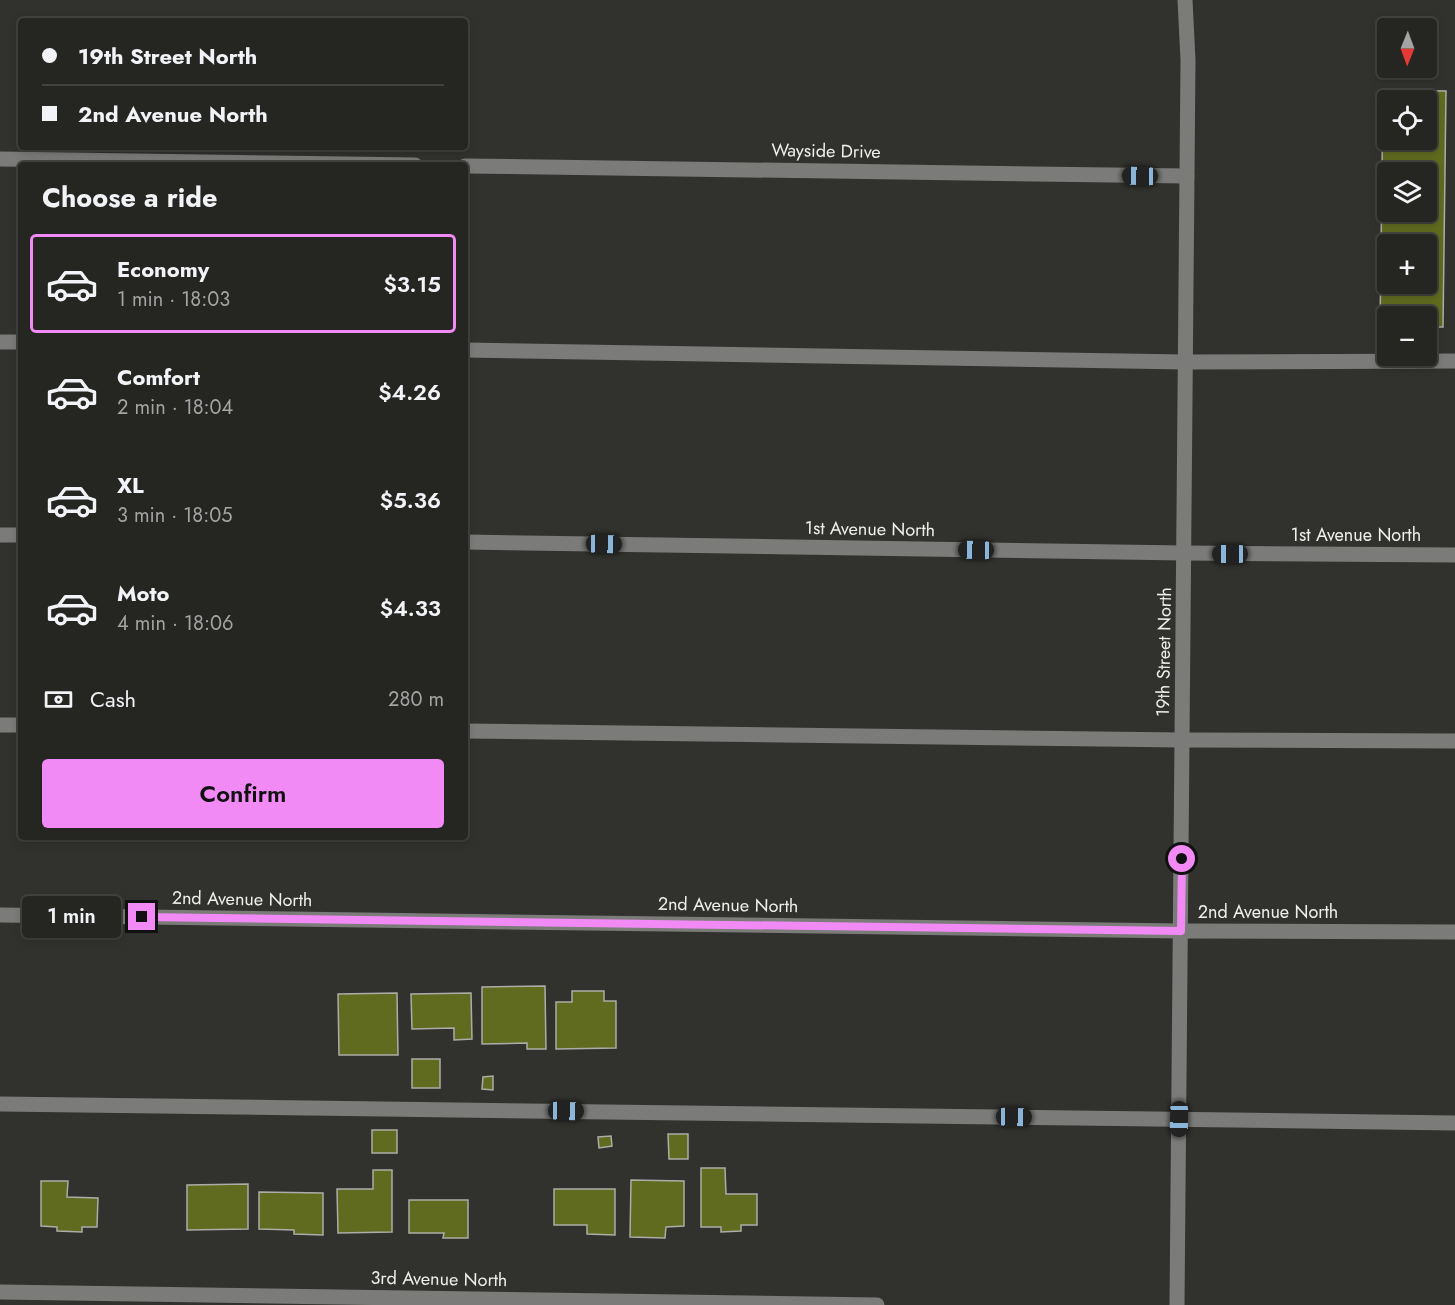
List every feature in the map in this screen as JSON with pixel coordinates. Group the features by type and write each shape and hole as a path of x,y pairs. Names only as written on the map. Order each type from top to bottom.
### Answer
{"street":[{"name":"19th Street North","path":"1177,1305 1185,553 1188,60 1185,0"},
{"path":"0,159 208,162"},
{"name":"Wayside Drive","path":"468,166 1187,176"},
{"path":"0,342 18,342"},
{"path":"468,350 1185,362 1455,361"},
{"path":"0,535 18,535"},
{"name":"1st Avenue North","path":"468,542 1455,555"},
{"path":"0,725 18,725"},
{"path":"468,731 1455,741"},
{"name":"2nd Avenue North","path":"0,915 1181,931 1455,932"},
{"path":"0,1104 1455,1123"},
{"name":"3rd Avenue North","path":"0,1292 877,1305"}],"building":[{"path":"1437,91 1446,91 1443,327 1437,327 1437,306 1380,306 1380,294 1437,294 1437,234 1381,234 1381,222 1437,222 1437,162 1382,162 1382,150 1437,150"},
{"path":"545,986 546,1049 527,1049 527,1043 482,1044 482,987"},
{"path":"572,991 604,991 604,1001 616,1001 616,1048 556,1049 556,1002 572,1002"},
{"path":"397,993 398,1055 339,1055 338,994"},
{"path":"471,993 472,1039 454,1040 454,1028 412,1029 411,994"},
{"path":"412,1059 440,1059 440,1088 412,1088"},
{"path":"493,1076 493,1090 482,1089 483,1077"},
{"path":"372,1130 397,1130 397,1153 372,1153"},
{"path":"668,1134 688,1134 688,1159 669,1159"},
{"path":"611,1136 612,1146 599,1148 598,1137"},
{"path":"701,1168 725,1168 726,1194 757,1194 757,1225 741,1225 741,1231 721,1232 721,1227 701,1227"},
{"path":"373,1170 392,1170 392,1232 338,1233 337,1189 373,1189"},
{"path":"631,1180 684,1181 684,1226 666,1227 665,1238 630,1237"},
{"path":"41,1181 68,1181 67,1197 98,1198 97,1227 82,1227 82,1232 57,1231 57,1227 41,1226"},
{"path":"248,1184 248,1229 187,1230 187,1185"},
{"path":"554,1189 615,1189 615,1235 587,1234 587,1225 554,1225"},
{"path":"259,1192 323,1193 323,1235 294,1234 294,1230 259,1229"},
{"path":"409,1200 468,1200 468,1238 443,1238 444,1233 409,1233"}],"route":[{"path":"142,917 1181,931 1182,859"}]}
